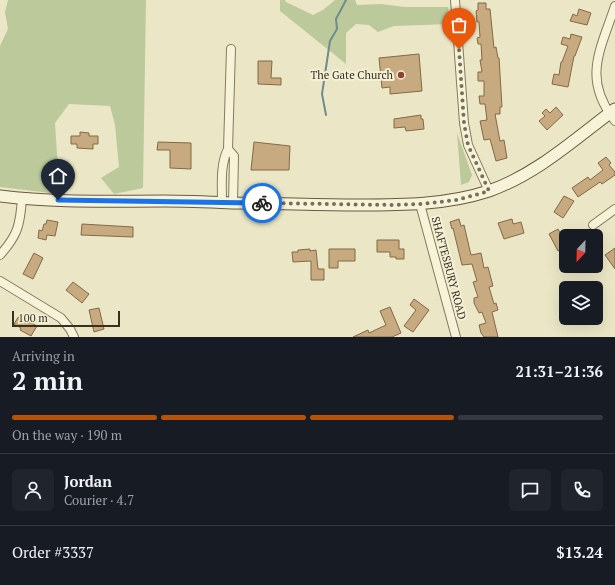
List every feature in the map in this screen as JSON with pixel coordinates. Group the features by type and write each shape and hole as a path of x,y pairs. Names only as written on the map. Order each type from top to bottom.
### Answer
{"street":[{"path":"455,0 464,123 468,145 489,191"},
{"path":"0,196 105,202 228,202 348,205 420,204 457,200 489,191 534,170 613,114 599,95 596,83 596,72 597,61 615,6"},
{"path":"228,202 234,156 228,148 230,49"},
{"path":"0,255 8,246 18,227 21,219 22,198"},
{"name":"SHAFTESBURY ROAD","path":"420,204 456,337"},
{"path":"593,225 615,209"},
{"path":"0,281 61,318 74,337"}],"green space":[{"path":"8,0 146,0 143,188 114,194 101,178 119,167 115,125 110,106 69,104 55,123 57,155 63,183 59,194 0,187 0,46 8,29 5,12"},
{"path":"280,0 285,0 286,2 313,15 323,10 335,0 355,0 357,5 381,4 405,7 448,7 450,24 394,26 378,32 369,25 356,24 346,33 346,64 280,11"},
{"path":"457,133 472,175 469,182 461,185"}],"building":[{"path":"478,3 486,3 486,9 490,9 494,48 496,47 499,58 502,107 500,107 500,114 495,114 500,141 504,140 507,158 496,161 490,139 484,140 480,121 487,120 485,104 480,104 479,96 484,96 484,81 478,81 478,72 482,72 480,60 482,60 481,44 478,44 477,38 480,37 479,22 477,22 476,11 478,10"},
{"path":"579,9 591,13 587,25 570,21 573,14 577,16"},
{"path":"571,34 582,37 574,56 568,87 552,84 554,74 559,75 561,62 568,46 561,44 563,37 570,39"},
{"name":"The Gate Church","path":"419,54 422,91 390,94 390,87 382,88 379,58"},
{"path":"258,61 272,61 271,78 281,78 281,85 258,84"},
{"path":"556,107 563,115 547,130 539,121 545,116 542,113 546,109 550,113"},
{"path":"421,115 424,129 406,131 405,127 394,128 394,119"},
{"path":"80,132 89,133 89,136 98,136 98,144 93,144 93,149 77,148 77,144 71,144 71,136 80,136"},
{"path":"158,142 191,143 191,169 170,168 170,150 157,150"},
{"path":"254,142 290,146 289,170 251,170"},
{"path":"606,157 611,163 609,165 615,172 615,175 602,184 600,182 578,197 572,188 588,177 590,180 603,170 598,163"},
{"path":"564,196 574,201 563,218 554,212"},
{"path":"459,219 461,226 464,225 471,255 481,253 484,268 488,267 493,286 489,287 494,304 496,303 498,310 492,312 498,337 484,337 481,333 479,325 486,323 482,312 479,313 474,303 474,298 478,297 473,282 477,281 472,264 462,265 453,228 452,229 450,222"},
{"path":"512,219 513,224 521,222 524,233 504,239 498,223"},
{"path":"47,220 58,222 55,236 47,235 46,240 38,238 39,230 42,231"},
{"path":"82,224 133,227 133,237 81,235"},
{"path":"558,229 559,250 558,251 549,234"},
{"path":"377,240 399,240 399,249 404,249 404,259 390,257 390,252 377,252"},
{"path":"615,248 615,269 605,255"},
{"path":"310,249 310,251 316,250 318,269 324,269 324,280 311,280 311,261 293,262 292,252"},
{"path":"329,249 355,249 355,261 338,261 338,268 329,268"},
{"path":"34,253 43,258 33,279 23,274"},
{"path":"73,282 89,294 82,303 66,290"},
{"path":"414,299 429,310 413,332 404,326 416,310 410,305"},
{"path":"390,307 401,333 392,337 353,337 368,330 369,333 386,325 380,311"},
{"path":"99,308 104,329 94,332 89,310"},
{"path":"20,314 27,318 26,320 37,326 31,336 20,330 21,328 14,324"}],"waterway":[{"path":"326,115 322,94 330,41 337,29 336,19 346,0"}],"way so far":[{"path":"262,203 348,205 420,204 457,200 489,191 468,145 464,123 459,49"}],"place":[{"name":"The Gate Church","path":"401,75"}],"route":[{"path":"58,200 112,202 163,201 262,203"}]}
